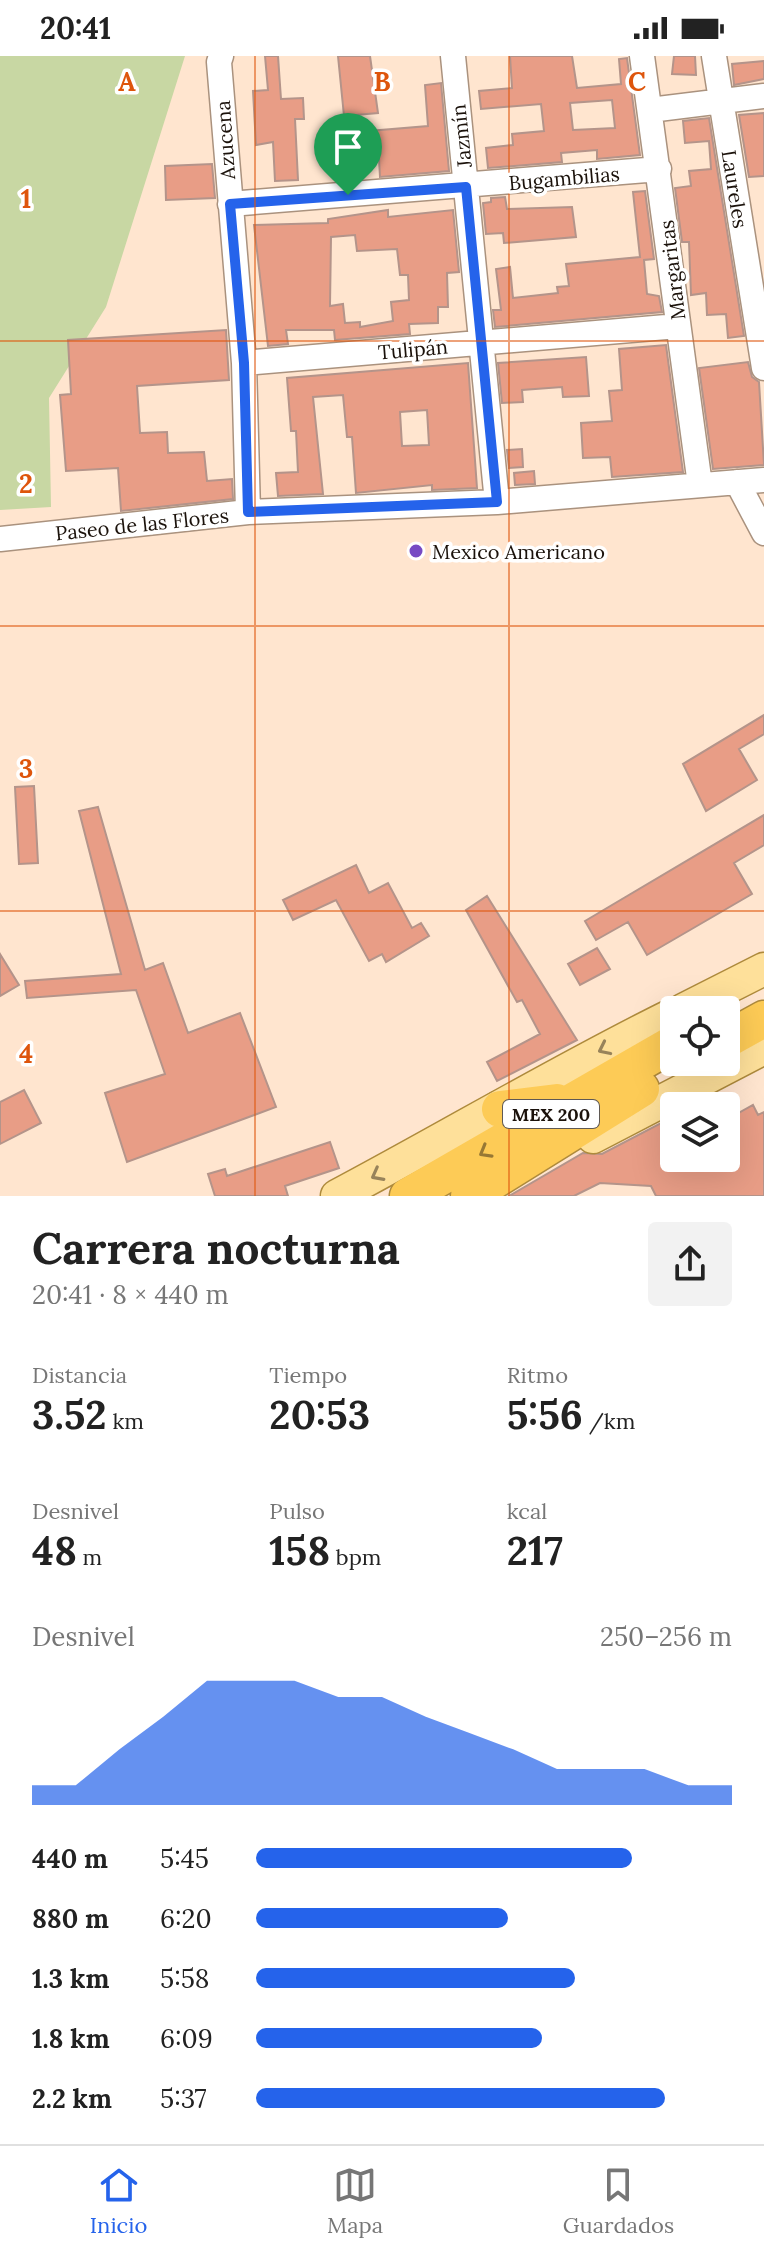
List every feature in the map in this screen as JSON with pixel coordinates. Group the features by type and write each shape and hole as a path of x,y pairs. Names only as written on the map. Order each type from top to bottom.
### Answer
{"highway":[{"path":"740,1006 764,993"},
{"path":"740,1032 764,1019"},
{"name":"MEX 200","path":"419,1190 660,1051"},
{"name":"MEX 200","path":"472,1195 665,1076"},
{"path":"500,1109 575,1100"}],"main road":[{"path":"711,996 764,969"},
{"path":"337,1196 500,1109 590,1055 660,1021"},
{"path":"472,1195 523,1173 764,1048"}],"street":[{"name":"Azucena","path":"221,56 244,363 248,512"},
{"name":"Jazmín","path":"453,56 497,502"},
{"name":"Margaritas","path":"642,56 700,485"},
{"name":"Laureles","path":"714,56 764,368"},
{"path":"650,110 764,96"},
{"name":"Bugambilias","path":"230,204 659,169"},
{"name":"Tulipán","path":"244,363 678,326"},
{"name":"Paseo de las Flores","path":"0,539 248,512 497,502 764,480"},
{"path":"737,482 764,533"}],"green space":[{"path":"0,56 185,56 106,307 49,398 51,507 0,510"}],"building":[{"path":"265,56 278,56 281,99 303,98 304,119 295,119 298,180 275,181 273,142 256,145 253,91 268,90"},
{"path":"338,56 370,56 378,113 344,116"},
{"path":"510,56 572,56 577,88 621,84 619,59 627,58 640,155 597,159 597,150 561,153 562,162 488,168 486,148 513,145 512,134 544,131 541,104 481,109 479,91 512,88","holes":["612,100 615,128 573,130 570,103"]},
{"path":"674,56 695,56 696,75 672,74"},
{"path":"764,61 764,79 734,85 732,64"},
{"path":"441,83 449,171 380,177 379,159 372,159 369,131 428,126 425,85"},
{"path":"764,113 764,176 749,177 739,115"},
{"path":"709,118 744,336 728,338 726,314 707,315 706,293 691,295 689,242 682,242 675,188 691,186 689,171 711,169 709,141 685,143 683,121"},
{"path":"212,164 215,198 166,200 165,166"},
{"path":"645,191 654,259 644,260 647,294 659,296 662,312 495,327 493,310 501,310 496,269 510,267 513,298 558,293 557,287 569,286 566,264 640,257 633,192"},
{"path":"505,197 507,209 572,207 576,237 504,243 503,233 486,234 483,203 491,202 491,198"},
{"path":"388,210 388,217 453,210 459,272 447,273 448,307 438,307 438,323 409,324 410,334 335,340 334,330 286,330 288,344 268,346 254,225 328,223 328,219","holes":["355,235 357,251 397,249 400,275 408,275 409,300 391,302 393,321 360,327 360,322 345,323 343,304 330,306 331,237"]},
{"path":"226,330 229,380 137,386 140,433 167,432 168,453 204,452 207,481 232,479 233,499 121,511 118,468 66,471 60,395 71,394 68,340"},
{"path":"666,345 683,472 612,477 610,457 583,458 581,423 612,421 609,391 622,390 619,349"},
{"path":"586,357 589,396 563,397 562,387 522,390 523,402 502,403 498,363"},
{"path":"748,362 752,377 759,382 764,465 713,469 699,368"},
{"path":"468,363 477,488 432,490 432,485 356,493 352,437 347,437 343,395 313,397 323,494 278,496 276,473 298,472 296,431 291,431 287,378","holes":["427,410 429,445 402,446 400,412"]},
{"path":"522,449 523,467 509,468 507,450"},
{"path":"534,471 535,484 515,485 514,473"},
{"path":"764,715 764,734 739,749 757,780 706,811 683,764"},
{"path":"34,786 38,863 19,864 15,787"},
{"path":"98,807 145,970 163,963 188,1033 240,1013 276,1107 127,1162 105,1093 165,1074 136,990 27,998 25,981 121,974 79,811"},
{"path":"764,815 764,845 734,863 752,894 647,955 628,922 596,940 585,921"},
{"path":"356,865 369,893 388,883 412,928 421,923 429,936 386,962 382,954 369,961 336,900 293,920 283,900"},
{"path":"487,896 577,1040 497,1081 487,1062 540,1034 522,1000 517,1002 466,910"},
{"path":"597,948 610,969 580,985 568,964"},
{"path":"0,954 19,985 0,996"},
{"path":"24,1090 41,1123 0,1144 0,1102"},
{"path":"753,1105 758,1115 764,1112 764,1196 656,1196 651,1186 600,1183 574,1196 509,1196 583,1153 602,1154 660,1124 660,1172 740,1172 740,1112"},
{"path":"330,1142 339,1168 285,1186 288,1196 215,1196 208,1174 225,1169 227,1176"}],"place":[{"name":"Mexico Americano","path":"416,551"}],"route":[{"path":"466,187 497,502 248,512 244,363 230,204 348,195 466,187"}]}
